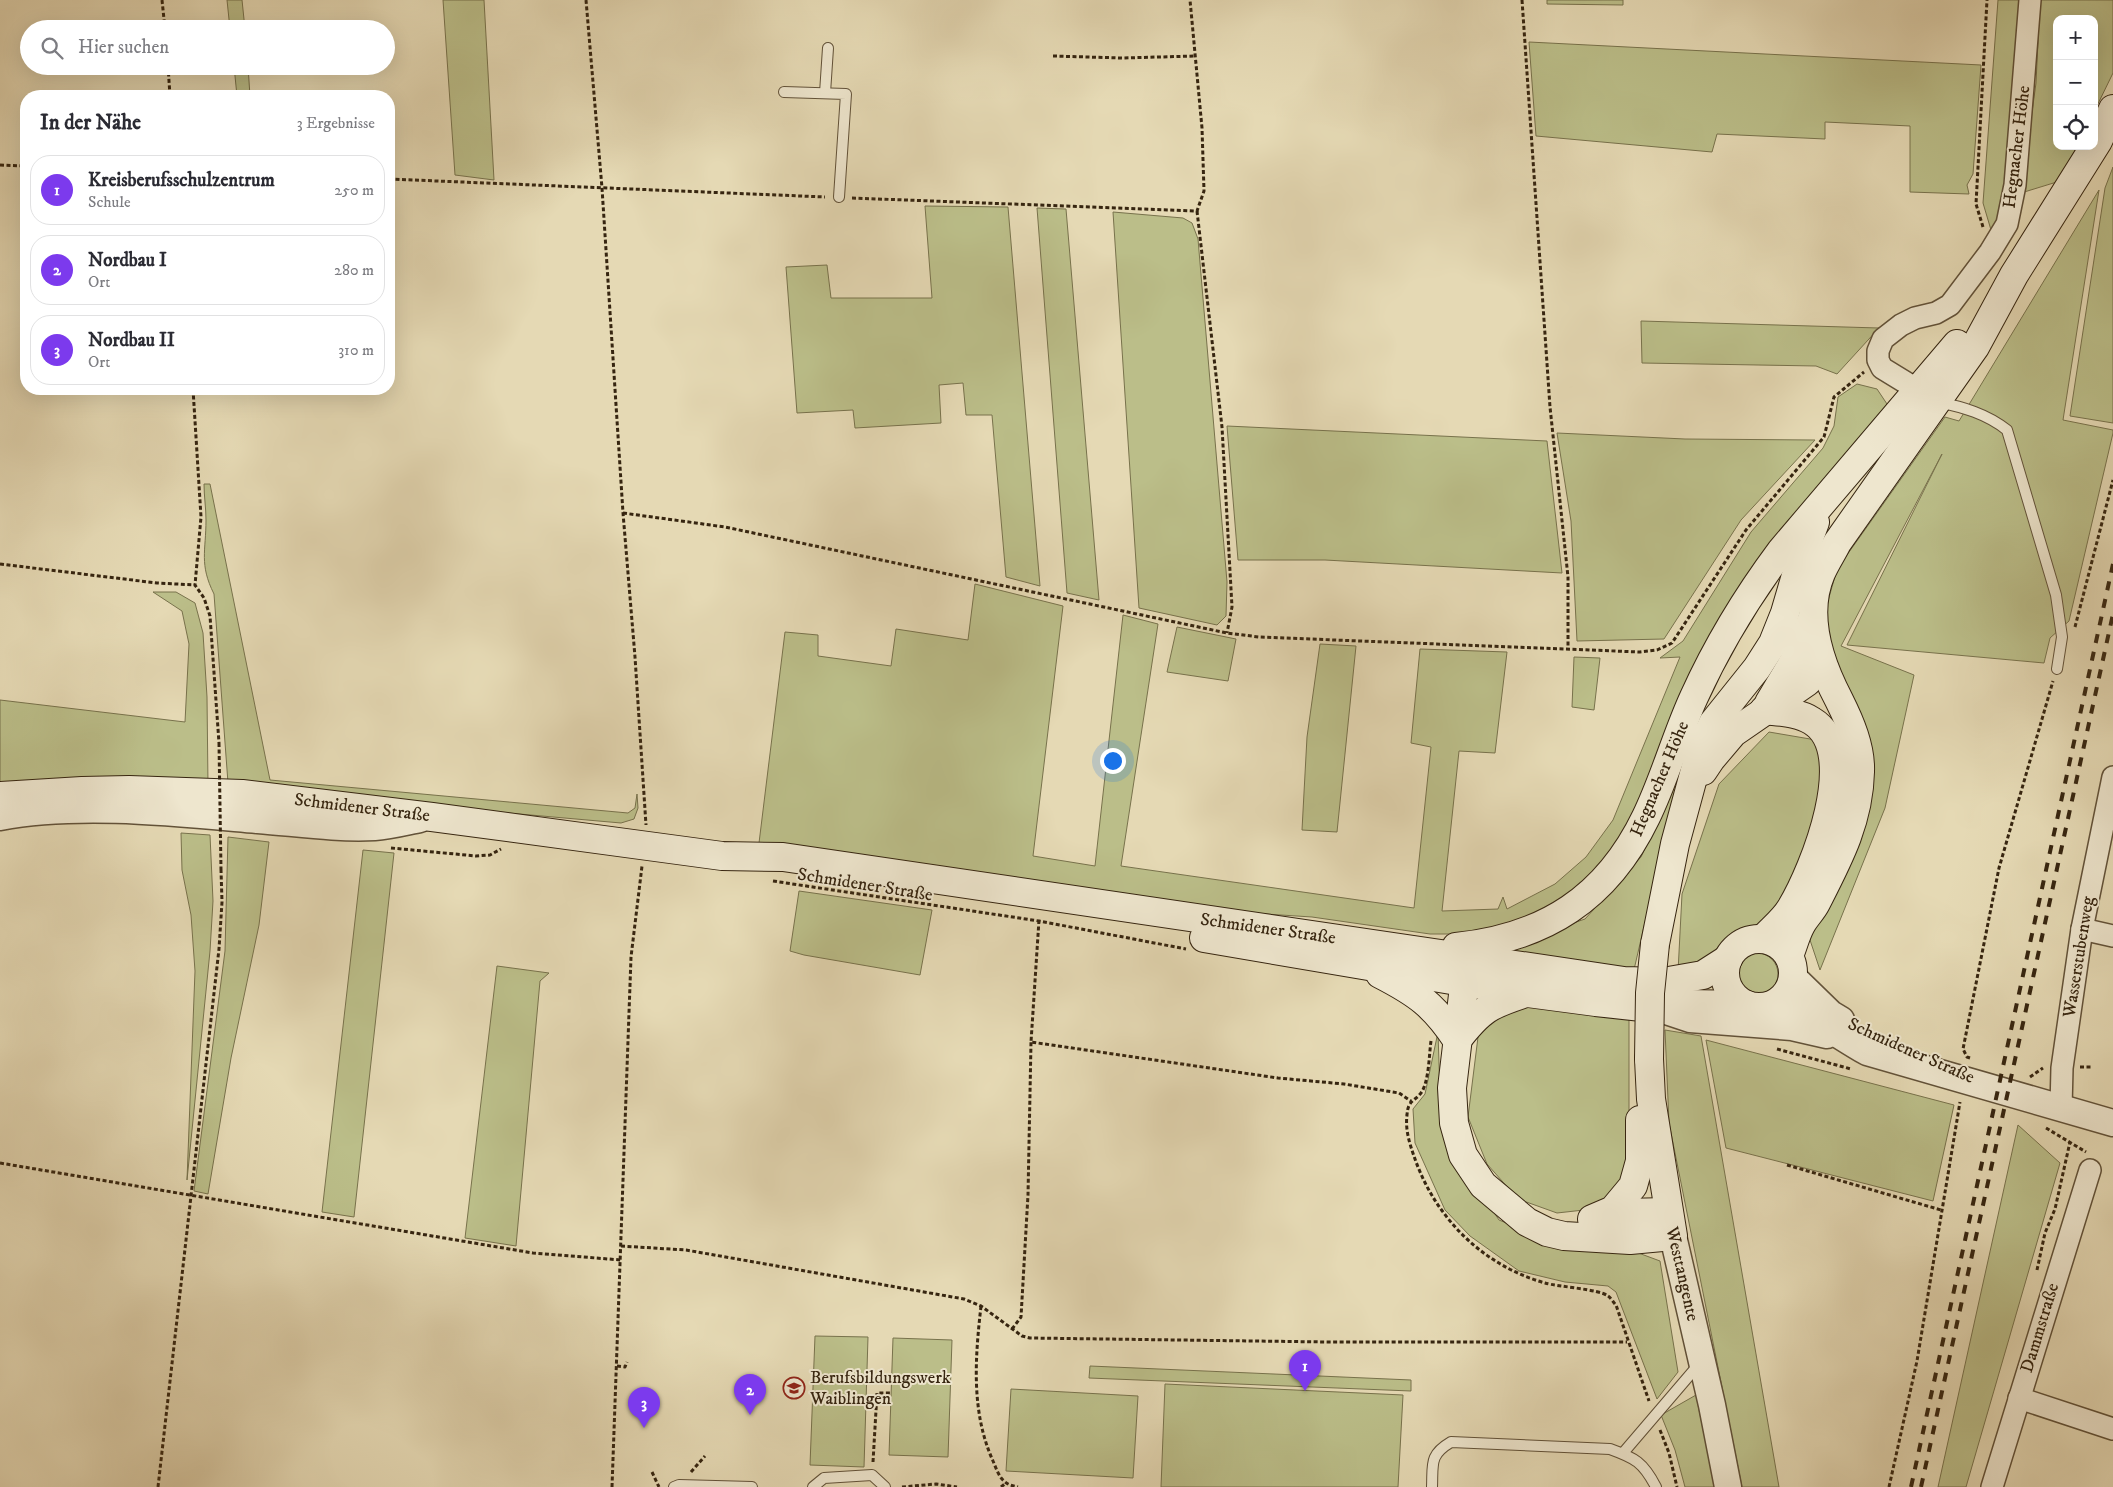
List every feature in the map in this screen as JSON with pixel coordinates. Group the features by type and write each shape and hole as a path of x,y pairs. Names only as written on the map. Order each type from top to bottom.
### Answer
{"main road":[{"name":"Hegnacher Höhe","path":"1764,710 1794,661 1813,617 1821,574 1837,543 1928,396 2014,275 2098,141 2113,109"},
{"name":"Hegnacher Höhe","path":"1416,951 1488,944 1521,934 1553,920 1570,910 1604,880 1630,849 1647,816 1693,698 1728,628 1781,551 1823,502 1928,396"},
{"name":"Hegnacher Höhe","path":"1649,1063 1650,993 1655,944 1673,852 1701,748 1713,724 1757,668 1773,643 1785,613 1799,565 1823,502"},
{"name":"Hegnacher Höhe","path":"1791,966 1801,924 1815,905 1851,828 1858,801 1860,769 1858,747 1847,716 1820,658 1813,617"},
{"name":"Hegnacher Höhe","path":"1689,796 1711,759 1733,733 1806,682 1820,658"},
{"path":"1763,939 1790,910 1810,870 1833,796 1834,766 1831,741 1813,721 1791,713 1764,710"},
{"name":"Schmidener Straße","path":"0,796 129,790 242,794 432,817 643,853 783,856 1360,964 1528,993 1660,1009 1685,1004 1746,1005"},
{"name":"Schmidener Straße","path":"1041,903 1416,951 1615,980 1663,982 1703,975 1728,959"},
{"path":"1763,939 1773,942 1782,948 1791,966 1791,987 1785,996 1777,1002 1762,1007 1746,1005 1737,999 1730,990 1726,980 1728,959 1734,950 1752,940 1763,939"},
{"path":"1493,962 1470,982 1463,995 1452,1088 1454,1123 1463,1155 1483,1185 1527,1222 1547,1232 1564,1236 1630,1240 1670,1224"},
{"name":"Schmidener Straße","path":"1360,964 1404,986 1426,1001 1443,1019 1457,1040"},
{"path":"1457,1040 1472,1020 1488,1006 1528,993"},
{"path":"1592,1219 1613,1210 1633,1186 1640,1161 1639,1103 1649,1063"},
{"name":"Westtangente","path":"1649,1063 1651,1099 1670,1224"},
{"path":"1506,1206 1535,1217 1558,1222 1576,1222 1624,1213 1670,1224"}],"street":[{"name":"Hegnacher Höhe","path":"1878,360 1878,351 1883,339 1901,325 1915,318 1936,313 1950,305 1990,252 2008,224 2015,185 2030,0"},
{"path":"1878,360 1888,374 1928,396"},
{"name":"Wasserstubenweg","path":"2053,1118 2082,929 2110,805 2113,777"},
{"path":"0,817 58,810 120,811 258,820 326,827 376,827 432,817"},
{"path":"2082,929 2109,935"},
{"name":"Schmidener Straße","path":"1791,966 1831,1014 1853,1028 1949,1064 1984,1085 2053,1118 2113,1122"},
{"name":"Schmidener Straße","path":"1777,1002 1805,1013 1867,1052 1963,1081 1984,1085"},
{"name":"Schmidener Straße","path":"1660,1009 1690,1019 1792,1027 1842,1038"},
{"name":"Dammstraße","path":"1992,1487 2092,1164"},
{"name":"Westtangente","path":"1670,1224 1702,1360 1728,1487"},
{"path":"2019,1398 2113,1429"}],"lane":[{"path":"825,93 828,48"},
{"path":"784,92 846,94 839,197"},
{"path":"1928,396 1963,407 1997,422 2007,430 2056,595 2062,637 2057,668"},
{"path":"1623,1453 1702,1360"},
{"path":"1432,1487 1433,1464 1438,1450 1451,1442 1610,1448 1633,1457 1648,1472 1656,1487"},
{"path":"813,1487 824,1478 872,1475 885,1487"},
{"path":"674,1487 680,1485 752,1487"}],"path":[{"path":"162,0 164,20"},
{"path":"586,0 602,188 646,830 631,957 612,1487"},
{"path":"1190,0 1202,128 1204,191 1197,211 1222,427 1232,607 1228,634"},
{"path":"1522,0 1550,407 1568,577 1568,648"},
{"path":"1988,0 1976,204 1990,252"},
{"path":"1053,56 1122,58 1196,56"},
{"path":"169,75 170,90"},
{"path":"0,165 20,166"},
{"path":"395,179 1197,211"},
{"path":"623,513 725,527 1228,634 1259,637 1640,652 1657,650 1672,643 1746,530 1824,437 1834,397 1878,360"},
{"path":"158,1487 219,949 222,902 219,742 210,616 204,598 195,585 201,517 194,395"},
{"path":"2062,637 2076,627 2113,480"},
{"path":"0,564 157,583 195,585"},
{"path":"1967,1057 1963,1049 1999,868 2057,668"},
{"path":"1012,1328 1021,1317 1028,1195 1031,1042 1041,903"},
{"path":"1031,1042 1278,1078 1344,1084 1399,1093 1411,1101"},
{"path":"1890,1487 1917,1361 1961,1096"},
{"path":"2053,1118 2092,1164"},
{"path":"0,1163 190,1193 533,1253 621,1260"},
{"path":"1787,1165 1941,1210"},
{"path":"621,1246 686,1250 964,1298 981,1306 1022,1336 1030,1338 1135,1341 1628,1342"},
{"path":"981,1306 976,1368 977,1404 987,1447 1001,1478 1006,1483 1018,1487"},
{"path":"617,1366 625,1366 627,1362"},
{"path":"872,1475 877,1393 891,1393"},
{"path":"652,1472 659,1487"},
{"path":"1001,1487 1006,1483"},
{"path":"902,1487 936,1484 957,1487"}],"green space":[{"path":"227,0 242,0 244,20 229,20"},
{"path":"443,0 484,0 494,180 455,175"},
{"path":"1547,0 1623,0 1623,5 1547,4"},
{"path":"1998,0 2023,0 2003,210 1991,230 1983,203"},
{"path":"2040,0 2113,0 2113,73 2098,104 2098,15 2053,15 2053,150 2075,150 2060,181 2021,193 2036,83"},
{"path":"1529,42 1981,65 1973,174 1967,185 1969,194 1910,192 1910,126 1825,122 1825,139 1717,134 1712,152 1536,136"},
{"path":"235,75 249,75 250,90 236,90"},
{"path":"2113,167 2113,423 2070,416 2105,188"},
{"path":"2099,190 2063,420 2113,430 2113,433 2069,621 2050,638 2044,663 1847,645 1942,454 1841,646 1914,675 1885,808 1820,970 1809,937 1863,821 1826,630 1828,601 1837,569 1945,417 1959,421"},
{"path":"925,206 1008,207 1040,586 1006,577 992,415 966,415 963,383 939,385 941,423 855,428 853,410 797,413 786,267 827,265 831,298 932,298"},
{"path":"1037,208 1066,209 1099,600 1067,593"},
{"path":"1113,212 1183,218 1192,223 1198,239 1227,582 1226,616 1217,625 1139,608"},
{"path":"1641,321 1879,328 1837,374 1816,366 1642,363"},
{"path":"1857,384 1877,389 1887,404 1881,421 1778,539 1616,853 1561,904 1480,934 1430,934 1312,917 1250,913 759,843 785,632 818,635 818,656 891,666 896,629 968,640 975,584 1063,606 1033,856 1095,866 1123,615 1158,624 1121,866 1414,908 1431,747 1411,743 1420,649 1507,652 1495,753 1459,751 1442,911 1498,909 1503,897 1507,909 1555,884 1586,857 1613,820 1680,657 1660,658 1683,641 1751,532 1823,448 1834,426 1838,397"},
{"path":"1227,426 1547,441 1562,573 1325,560 1238,560"},
{"path":"1557,433 1685,439 1815,440 1741,520 1664,639 1577,641 1571,521"},
{"path":"204,484 210,484 270,780 628,813 635,808 637,794 638,808 634,819 621,823 463,809 228,783 214,594 205,566 206,520"},
{"path":"153,592 176,592 195,603 203,633 207,697 208,785 0,783 0,700 185,722 189,644 182,611"},
{"path":"1177,627 1236,639 1228,681 1167,672"},
{"path":"1320,644 1356,646 1337,832 1302,830 1307,737"},
{"path":"1574,657 1600,658 1594,710 1572,707"},
{"path":"1769,732 1816,740 1823,751 1822,810 1781,908 1762,928 1738,934 1712,959 1678,972 1682,894 1719,784"},
{"path":"1679,775 1633,974 1488,952 1585,919 1641,857"},
{"path":"181,833 210,835 213,901 210,951 187,1180 195,971 191,915 182,870"},
{"path":"228,837 269,842 259,925 231,1058 208,1194 194,1191 225,951"},
{"path":"363,850 394,853 354,1217 322,1212"},
{"path":"799,891 932,910 920,975 790,951"},
{"path":"1753,953 1761,953 1772,959 1778,974 1772,989 1761,995 1753,995 1742,989 1736,978 1736,970 1742,959"},
{"path":"497,966 549,973 540,981 516,1246 465,1238"},
{"path":"1535,1005 1629,1016 1629,1165 1619,1190 1593,1209 1557,1213 1518,1199 1487,1164 1468,1117 1479,1029 1501,1010"},
{"path":"1665,1030 1701,1036 1779,1487 1742,1487 1669,1123"},
{"path":"1438,1032 1440,1095 1450,1146 1499,1220 1566,1247 1625,1248 1660,1261 1678,1372 1657,1399 1616,1292 1608,1286 1565,1282 1519,1271 1470,1236 1445,1210 1415,1143 1413,1109 1425,1094"},
{"path":"1706,1040 1954,1105 1933,1201 1726,1148"},
{"path":"2018,1125 2060,1163 1966,1487 1938,1487"},
{"path":"815,1336 868,1337 864,1467 810,1465"},
{"path":"893,1338 952,1340 948,1457 889,1455"},
{"path":"1090,1366 1411,1380 1411,1391 1089,1378"},
{"path":"1165,1384 1403,1395 1398,1487 1161,1487"},
{"path":"1011,1389 1138,1396 1133,1478 1006,1471"},
{"path":"1696,1395 1715,1487 1685,1487 1675,1450 1661,1415"}],"railway":[{"path":"1911,1487 2113,564"},
{"path":"1921,1487 2113,614"}],"place":[{"name":"Berufsbildungswerk Waiblingen","path":"794,1388"},
{"name":"Kreisberufsschulzentrum","path":"1305,1391"},
{"name":"Nordbau I","path":"750,1415"},
{"name":"Nordbau II","path":"644,1428"}]}
